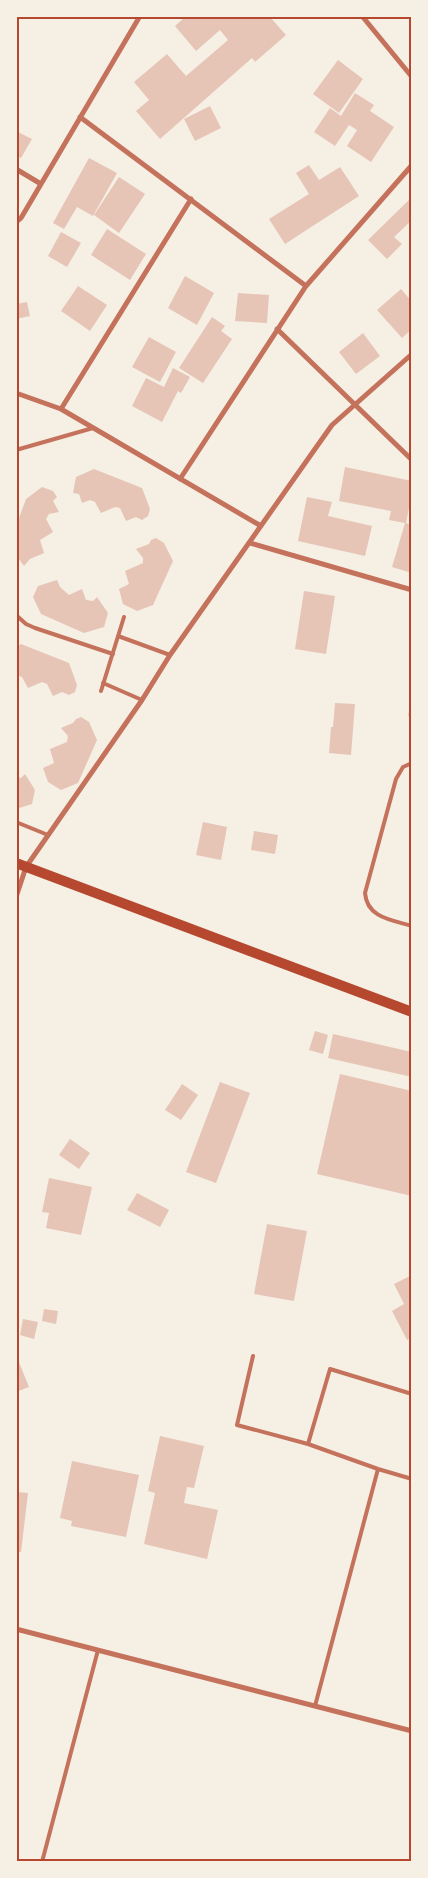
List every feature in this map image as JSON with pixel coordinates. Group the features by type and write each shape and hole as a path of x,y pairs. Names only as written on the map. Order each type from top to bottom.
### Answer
{"main road":[{"path":"21,865 412,1012"}],"street":[{"path":"16,222 21,218 42,184 140,16"},
{"path":"362,16 412,77"},
{"path":"80,118 306,286"},
{"path":"180,478 306,286 412,165"},
{"path":"16,169 42,184"},
{"path":"61,409 191,199"},
{"path":"277,329 412,460"},
{"path":"16,897 21,865 48,835 142,700 170,655 332,425 356,406 412,354"},
{"path":"16,393 61,409 261,526"},
{"path":"250,543 412,590"},
{"path":"16,1629 412,1731"}],"lane":[{"path":"16,450 93,428"},
{"path":"17,617 35,628 113,654"},
{"path":"101,691 124,617"},
{"path":"118,636 170,655"},
{"path":"103,683 142,700"},
{"path":"412,763 403,767 396,779 365,893 368,905 376,915 412,926"},
{"path":"16,822 48,835"},
{"path":"253,1356 237,1425 308,1444 412,1479"},
{"path":"308,1444 330,1369 412,1394"},
{"path":"315,1706 378,1469"},
{"path":"42,1862 98,1650"}],"building":[{"path":"186,16 269,16 286,35 255,62 252,58 160,139 136,111 149,100 134,82 167,54 186,76 228,40 220,30 196,51 175,26"},
{"path":"338,60 363,79 339,113 313,94"},
{"path":"355,93 374,105 370,111 394,127 371,162 347,146 357,130 349,125 335,146 314,132 330,108 341,116"},
{"path":"210,106 221,128 195,141 184,119"},
{"path":"16,131 32,139 21,158 16,156"},
{"path":"89,158 117,173 93,216 77,207 64,229 53,223"},
{"path":"309,165 319,180 340,167 359,196 285,244 269,219 309,194 296,173"},
{"path":"119,177 145,194 119,233 94,215"},
{"path":"412,197 412,220 394,237 402,244 387,259 368,240"},
{"path":"107,229 146,254 130,280 91,255"},
{"path":"61,232 81,243 67,267 48,256"},
{"path":"185,276 214,293 197,325 168,308"},
{"path":"78,286 107,305 90,331 61,311"},
{"path":"401,289 412,302 412,329 402,338 377,310"},
{"path":"238,293 269,295 267,323 235,321"},
{"path":"27,302 30,316 16,319 16,304"},
{"path":"212,317 225,326 221,331 232,339 203,383 179,368"},
{"path":"363,333 380,356 356,374 339,352"},
{"path":"149,337 176,352 160,382 132,367"},
{"path":"173,368 190,377 181,393 178,391 162,422 132,406 146,378 164,387"},
{"path":"345,467 412,481 412,492 406,523 412,525 412,573 392,567 405,523 389,520 391,511 339,501"},
{"path":"94,469 142,488 150,509 148,516 142,520 136,517 126,521 120,508 115,507 101,513 95,502 90,500 82,503 79,494 73,493 76,477"},
{"path":"42,487 53,491 57,497 53,501 59,512 49,514 46,519 53,532 40,540 44,553 30,559 24,566 16,555 16,526 26,499"},
{"path":"307,497 332,502 328,516 372,526 365,556 298,541"},
{"path":"156,538 164,543 173,561 153,605 137,611 123,604 119,589 129,584 125,571 143,563 143,558 136,549 149,544 151,540"},
{"path":"57,580 60,587 69,595 82,589 86,600 93,601 97,597 108,613 104,627 84,633 41,614 33,597 38,586"},
{"path":"304,591 335,596 326,654 295,649"},
{"path":"21,644 69,663 77,685 75,692 69,695 62,692 53,696 47,684 42,682 28,688 22,677 16,675 16,647"},
{"path":"412,700 412,717 408,716"},
{"path":"335,703 355,704 351,755 329,753"},
{"path":"81,717 89,722 97,740 78,783 61,790 48,782 43,768 54,763 50,749 67,742 68,736 61,728"},
{"path":"25,774 35,790 32,804 16,809 16,777 21,778"},
{"path":"203,822 227,827 221,860 196,855"},
{"path":"254,831 278,835 275,854 251,850"},
{"path":"315,1031 328,1035 323,1054 309,1050"},
{"path":"333,1034 412,1052 412,1077 328,1058"},
{"path":"340,1074 412,1091 412,1196 317,1174"},
{"path":"220,1082 250,1093 216,1183 186,1172"},
{"path":"182,1084 198,1095 181,1120 165,1110"},
{"path":"70,1139 90,1153 79,1169 59,1155"},
{"path":"49,1178 92,1187 81,1235 46,1228 49,1213 42,1212"},
{"path":"137,1193 169,1210 160,1227 127,1210"},
{"path":"267,1224 307,1231 294,1301 254,1294"},
{"path":"412,1275 412,1337 407,1340 392,1311 404,1304 394,1284"},
{"path":"44,1309 58,1311 56,1324 42,1321"},
{"path":"23,1319 38,1322 34,1339 20,1335"},
{"path":"16,1355 29,1387 16,1392"},
{"path":"160,1436 204,1446 194,1488 187,1487 184,1503 218,1510 207,1559 144,1544 155,1493 148,1491"},
{"path":"72,1461 139,1475 126,1537 71,1526 72,1521 60,1518"},
{"path":"17,1492 28,1493 21,1552 16,1552"}]}
